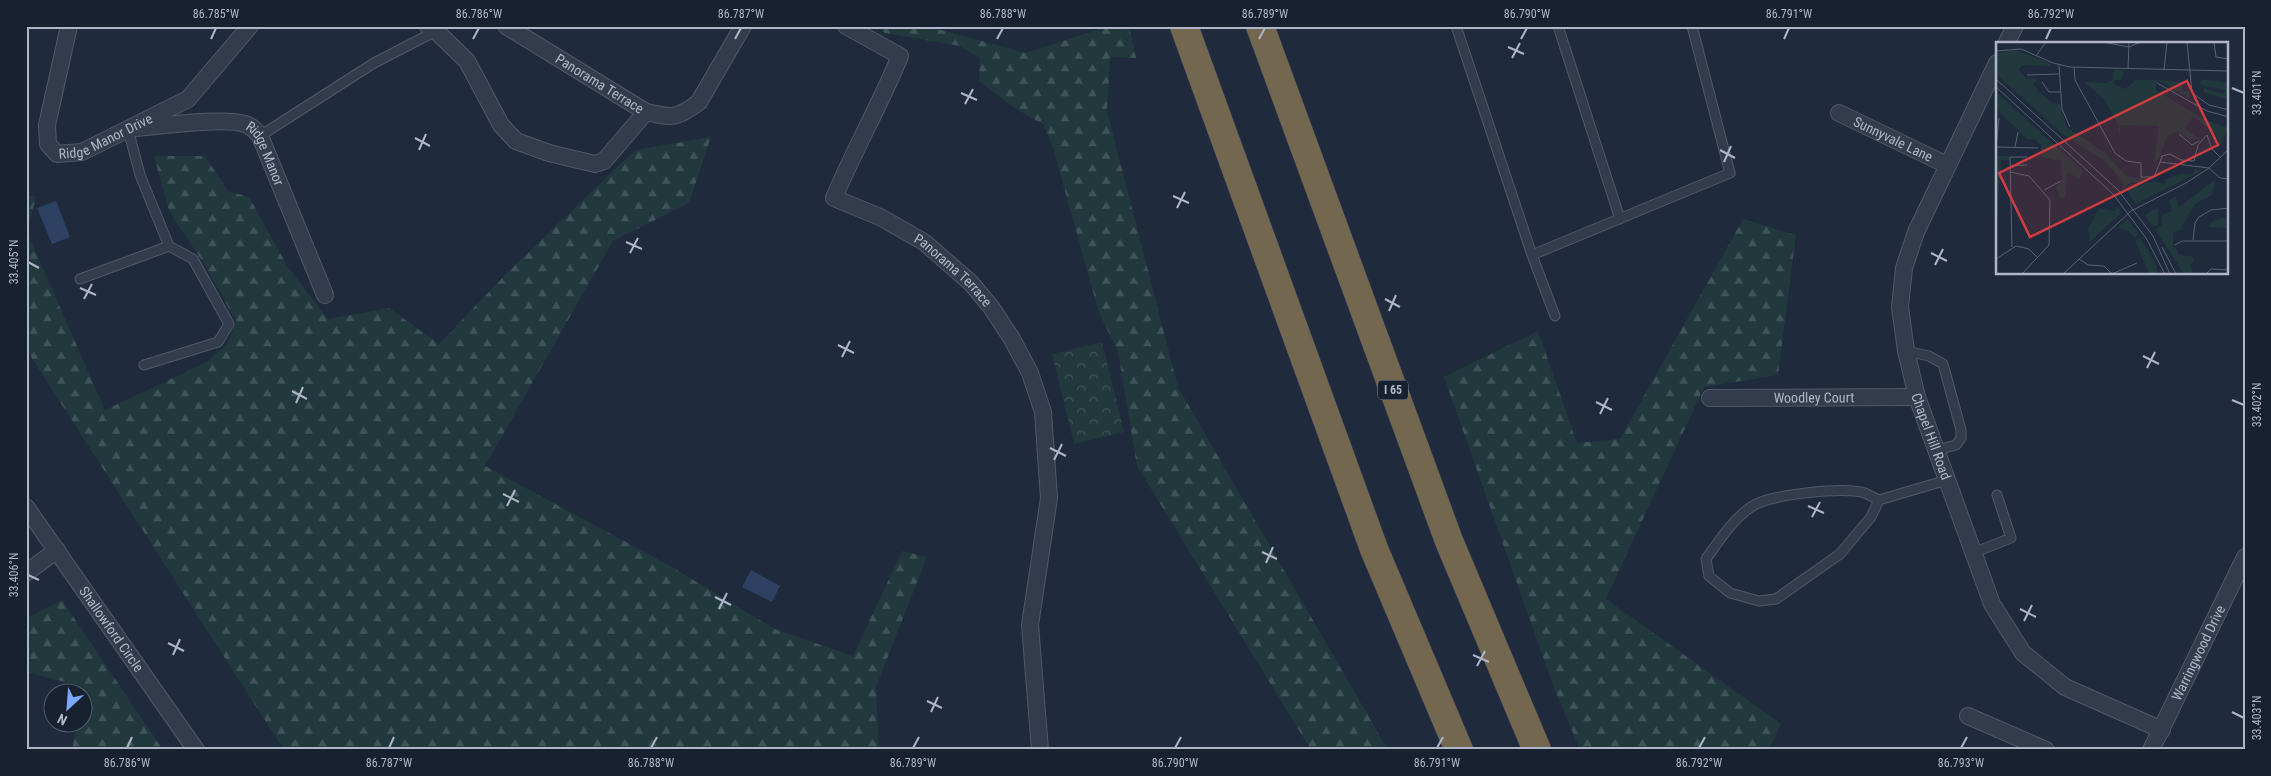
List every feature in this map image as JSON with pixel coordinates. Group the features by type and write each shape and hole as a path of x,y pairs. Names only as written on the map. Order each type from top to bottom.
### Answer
{"highway":[{"path":"1184,26 1374,549 1459,750"},
{"name":"I 65","path":"1260,26 1449,541 1537,750"}],"street":[{"name":"Ridge Manor Drive","path":"69,26 47,125 48,144 58,154 82,152 188,99 250,26"},
{"name":"Panorama Terrace","path":"506,26 646,112 670,118 688,110 699,102 743,26"},
{"name":"Panorama Terrace","path":"846,26 900,56 884,96 855,148 834,198 880,217 924,242 971,283 992,307 1012,339 1030,374 1043,412 1049,498 1033,598 1031,650 1040,750"},
{"path":"2007,42 2015,26"},
{"path":"432,29 467,61 501,126 516,141 550,153 594,164 604,161 646,112"},
{"name":"Chapel Hill Road","path":"1996,64 1916,232 1904,268 1900,307 1906,351 1917,396 1992,604 2023,653 2065,687 2162,730"},
{"name":"Sunnyvale Lane","path":"1839,113 1947,166"},
{"name":"Ridge Manor","path":"128,129 227,122 244,123 254,127 260,136 326,295"},
{"name":"Woodley Court","path":"1710,398 1917,396"},
{"name":"Shallowford Circle","path":"26,507 196,750"},
{"path":"26,573 57,550"},
{"name":"Warringwood Drive","path":"2151,750 2162,730 2170,707 2245,557"},
{"path":"1968,716 2046,750"}],"lane":[{"path":"1456,26 1532,254 1555,316"},
{"path":"1558,26 1620,219"},
{"path":"1532,254 1730,173 1692,26"},
{"path":"260,136 374,63 432,29"},
{"path":"128,129 140,175 169,246 194,259 228,324 218,342 144,365"},
{"path":"80,279 169,246"},
{"path":"1906,351 1929,356 1943,364 1961,430 1961,438 1956,444 1937,450"},
{"path":"1878,500 1871,517 1840,554 1776,599 1759,601 1730,593 1709,576 1706,559 1724,534 1750,507 1764,499 1786,494 1837,492 1863,493 1878,500 1947,480"},
{"path":"1973,553 2011,538 1997,495"}],"green space":[{"path":"876,26 934,26 937,29 1026,53 1109,26 1130,30 1136,58 1110,57 1107,111 1178,387 1388,750 1311,750 1137,466 1118,351 1099,313 1053,148 1044,125 1013,107 979,81 980,58 960,46 885,33"},
{"path":"711,137 689,203 613,241 485,466 667,564 775,629 853,656 902,551 927,557 876,687 879,750 284,750 26,349 26,195 36,197 27,232 105,410 207,362 227,344 236,321 206,267 169,211 154,156 205,156 228,191 249,197 288,267 328,319 389,308 439,344 508,272 635,150"},
{"path":"1743,219 1796,235 1778,375 1704,387 1606,599 1781,724 1769,750 1580,750 1554,688 1444,377 1538,331 1577,443 1620,439"},
{"path":"1102,342 1124,432 1074,444 1052,354"},
{"path":"62,600 163,750 72,750 75,734 92,734 92,684 72,684 26,672 27,618"}],"water":[{"path":"56,201 70,237 52,244 37,208"},
{"path":"751,570 780,586 772,602 742,587"}]}
